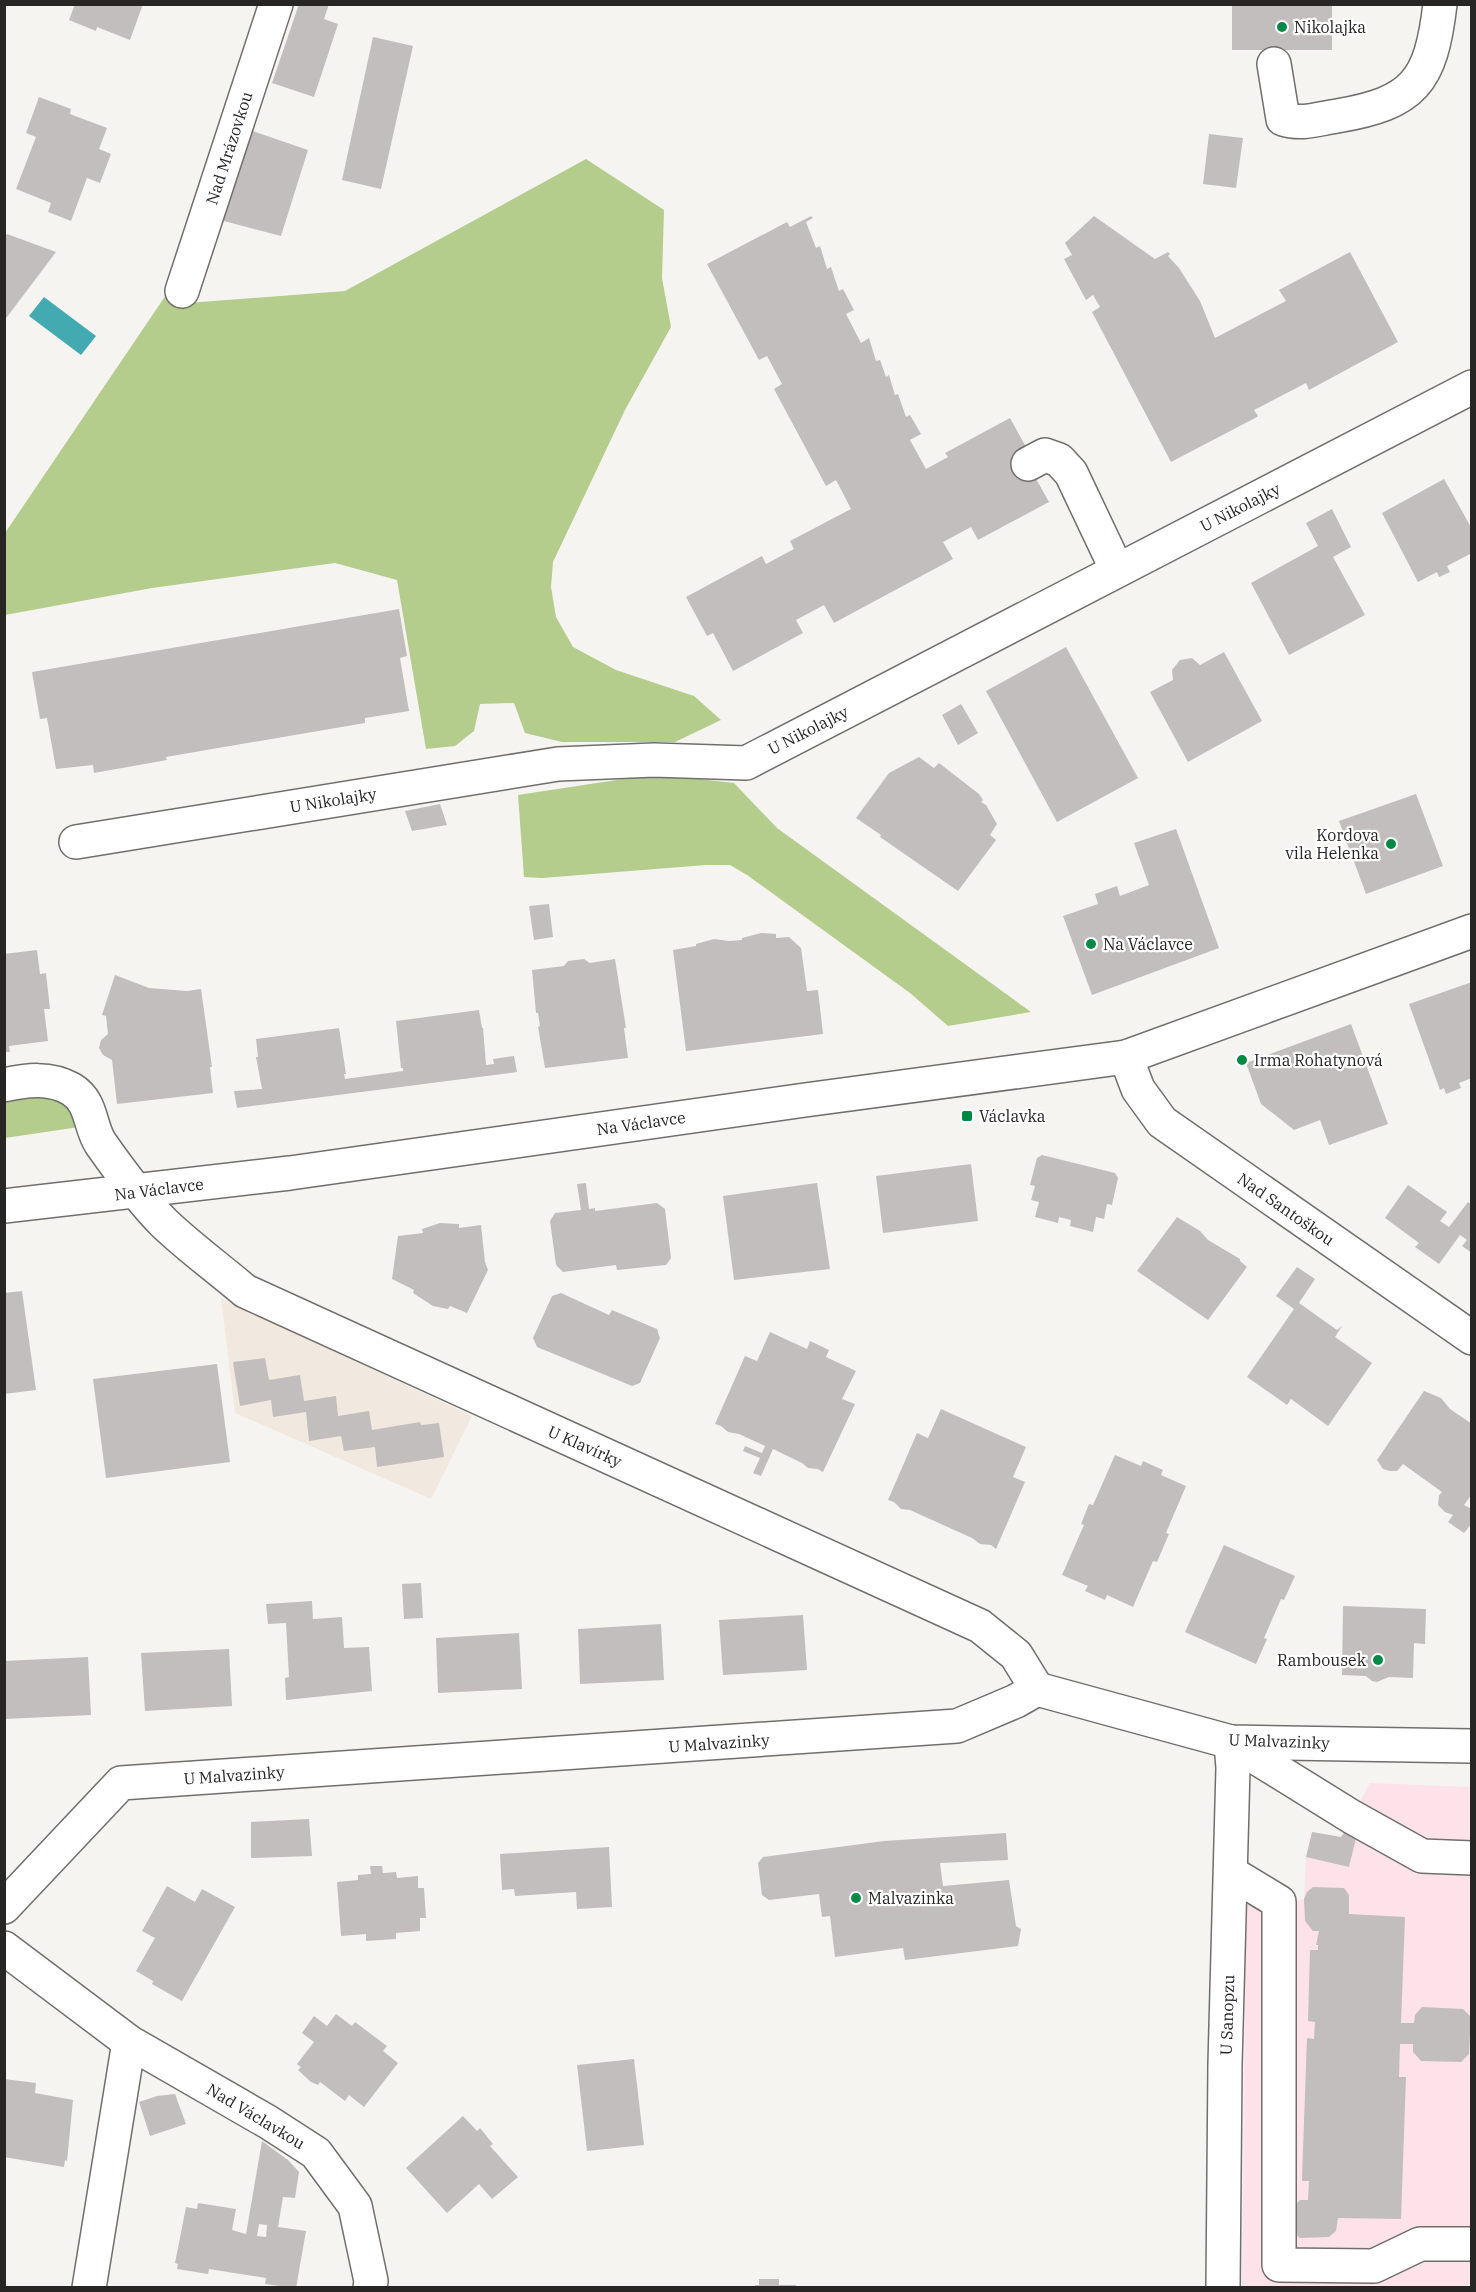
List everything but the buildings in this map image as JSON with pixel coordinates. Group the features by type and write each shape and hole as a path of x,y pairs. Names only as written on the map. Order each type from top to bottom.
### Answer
{"street":[{"name":"Nad Mrázovkou","path":"182,291 276,4"},
{"path":"1274,64 1282,119 1296,123 1369,111 1395,100 1416,83 1432,54 1440,4"},
{"name":"U Nikolajky","path":"76,842 558,764 654,760 746,763 1472,387"},
{"path":"1028,465 1045,455 1059,460 1071,473 1117,570"},
{"name":"Na Václavce","path":"4,1206 138,1192 1126,1058 1472,931"},
{"name":"Nad Santoškou","path":"1126,1058 1138,1089 1162,1122 1472,1338"},
{"name":"U Klavírky","path":"4,1085 38,1080 57,1083 73,1090 90,1111 99,1142 138,1192 164,1222 245,1291 980,1626 1016,1655 1037,1689"},
{"name":"U Malvazinky","path":"8,1896 122,1783 957,1726 1001,1708 1037,1689 1231,1742 1472,1746"},
{"path":"1231,1742 1352,1817 1422,1856 1472,1858"},
{"name":"U Sanopzu","path":"1223,2288 1225,2064 1233,1768 1231,1742"},
{"path":"1231,1873 1279,1902 1279,2265 1374,2265 1420,2244 1472,2244"},
{"name":"Nad Václavkou","path":"4,1948 129,2042 268,2122 316,2153 355,2206 371,2281 370,2288"},
{"path":"89,2288 129,2042"}],"shaded area":[{"path":"221,1298 472,1416 431,1499 235,1413"},
{"path":"1370,1783 1471,1787 1471,2287 1242,2288 1246,1906 1304,1899 1306,1857 1312,1832 1341,1837"}],"green space":[{"path":"586,159 664,210 662,278 671,327 625,410 553,562 551,587 556,617 573,647 616,670 694,696 721,720 675,742 562,742 525,733 514,703 480,704 474,731 455,746 426,749 397,580 335,563 152,588 5,615 5,533 166,295 188,303 345,291"},
{"path":"656,774 734,783 777,828 1031,1012 948,1026 910,993 730,865 542,878 524,877 518,795"},
{"path":"17,1092 66,1099 86,1126 5,1138 4,1096"}],"water":[{"path":"44,297 96,336 81,355 29,316"}],"place":[{"name":"Nikolajka","path":"1282,27"},
{"name":"Kordova vila Helenka","path":"1391,844"},
{"name":"Na Václavce","path":"1091,944"},
{"name":"Irma Rohatynová","path":"1242,1060"},
{"name":"Václavka","path":"967,1116"},
{"name":"Rambousek","path":"1378,1660"},
{"name":"Malvazinka","path":"856,1898"}]}
